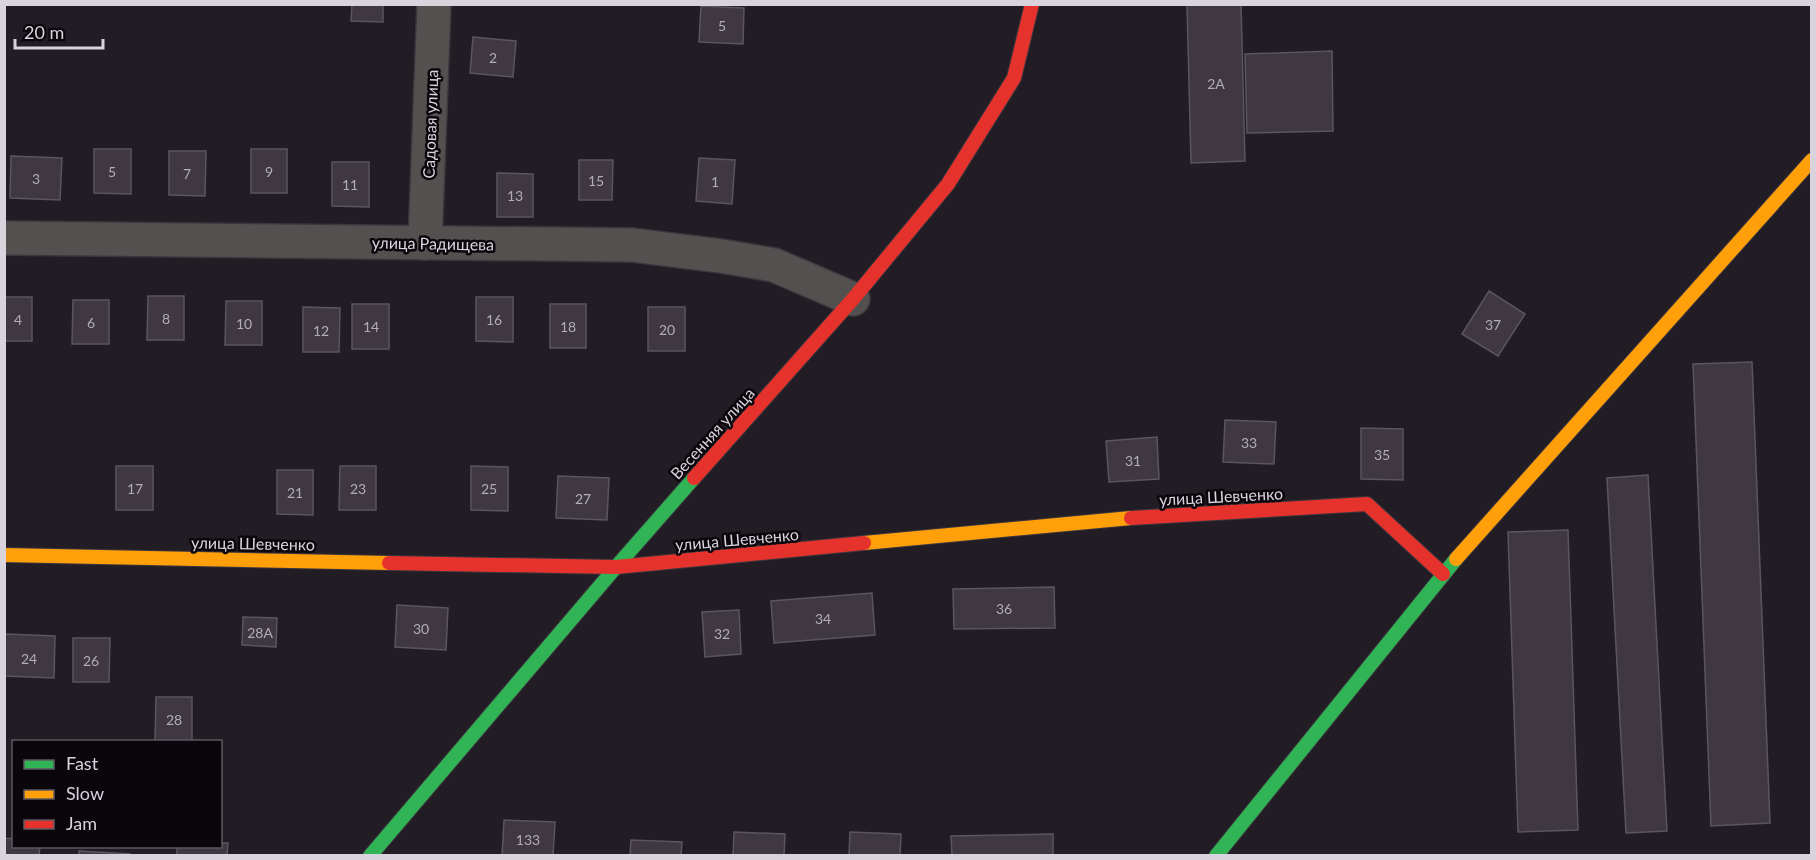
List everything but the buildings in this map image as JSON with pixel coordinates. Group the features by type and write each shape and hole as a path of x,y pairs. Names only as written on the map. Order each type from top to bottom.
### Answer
{"street":[{"name":"Садовая улица","path":"425,243 434,4"},
{"name":"Весенняя улица","path":"370,855 616,567 853,299 948,184 1014,78 1032,4"},
{"path":"1216,855 1443,574 1812,160"},
{"name":"улица Радищева","path":"4,238 632,245 774,265 853,299"},
{"name":"улица Шевченко","path":"4,555 616,567 1123,518 1367,504 1443,574"}],"traffic: fast":[{"path":"370,856 694,478"},
{"path":"1216,856 1456,559"}],"traffic: slow":[{"path":"1456,559 1812,160"},
{"path":"864,543 1131,518"},
{"path":"4,555 389,563"}],"traffic: jam":[{"path":"694,478 853,299 948,184 1014,78 1032,4"},
{"path":"1131,518 1367,504 1443,574"},
{"path":"389,563 616,567 864,543"}]}
